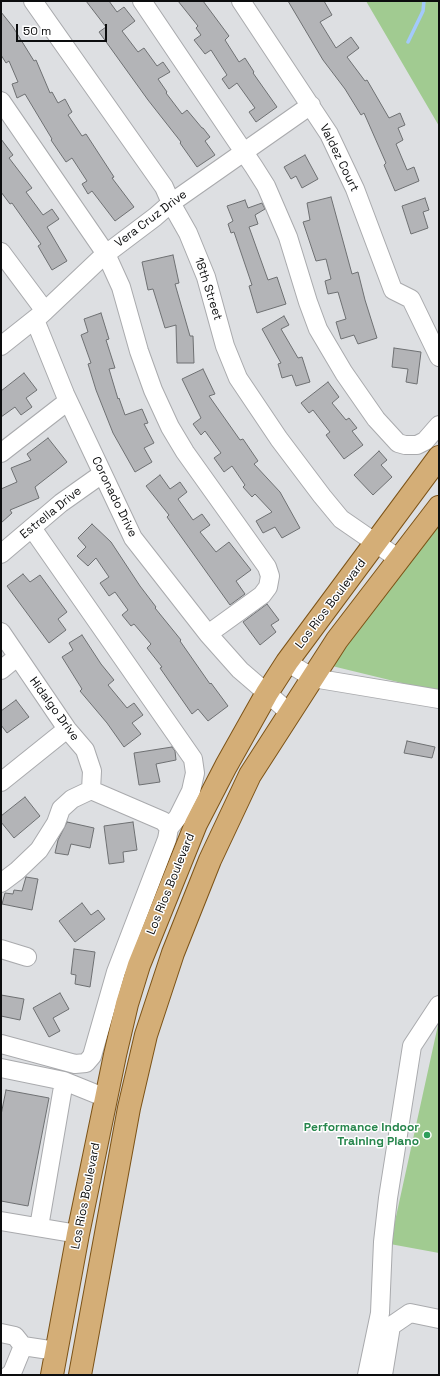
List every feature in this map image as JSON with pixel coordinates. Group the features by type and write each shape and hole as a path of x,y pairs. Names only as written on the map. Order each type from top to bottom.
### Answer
{"main road":[{"name":"Los Rios Boulevard","path":"52,1375 78,1234 127,1004 139,965 196,824 226,766 267,693 288,662 439,457"},
{"path":"80,1375 129,1108 146,1035 173,953 210,860 250,776 337,640 439,506"},
{"path":"106,1098 129,1108"},
{"path":"78,1234 106,1238"}],"street":[{"name":"18th Street","path":"33,1 164,187 188,233 206,277 225,346 238,378 278,440 341,519 399,559"},
{"path":"142,1 266,186 288,236 308,302 318,329 344,373 376,420 398,443 405,445 417,445 425,441 439,425"},
{"name":"Valdez Court","path":"241,1 329,134 355,189 393,290 411,299 439,356"},
{"path":"1,101 106,254 121,287 139,352 152,390 170,427 185,452 267,567 270,576 268,586 262,595 208,634"},
{"name":"Vera Cruz Drive","path":"1,346 45,311 106,254 171,203 311,105"},
{"path":"1,252 45,311"},
{"name":"Coronado Drive","path":"45,311 35,320 68,401 133,538 208,634 240,670 290,713"},
{"path":"1,453 68,401"},
{"name":"Estrella Drive","path":"1,554 61,503 102,474"},
{"path":"1,1044 75,1064 86,1063 92,1056 116,972 167,839 169,828 178,817 191,791 195,774 193,759 32,528"},
{"name":"Hidalgo Drive","path":"1,632 68,729 85,750 92,771 91,790"},
{"path":"1,670 17,657"},
{"path":"288,662 313,678 439,699"},
{"path":"1,782 68,729"},
{"path":"1,883 17,871 39,850 56,823 61,809 72,799 91,790 163,821 169,828"},
{"path":"1,949 27,958"},
{"path":"367,1375 380,1313 383,1242 388,1198 412,1046 439,1005"},
{"path":"1,1068 64,1082 106,1098"},
{"path":"39,1228 64,1082"},
{"path":"1,1221 78,1234"},
{"path":"383,1375 391,1326 410,1313 439,1319"},
{"path":"1,1333 16,1336 23,1346 56,1351"},
{"path":"9,1375 12,1374 23,1346"}],"green space":[{"path":"366,1 439,1 439,126"},
{"path":"439,522 439,692 332,666"},
{"name":"Performance Indoor Training Plano","path":"438,1025 439,1026 439,1253 390,1244"}],"building":[{"path":"86,1 109,1 117,12 124,7 135,21 122,31 138,52 144,48 157,66 163,62 170,72 158,79 167,92 166,93 182,114 187,110 210,137 205,141 215,155 197,167 180,143 181,142 148,100 99,32 106,27"},
{"path":"178,1 203,1 229,36 225,40 239,62 245,58 254,72 253,73 277,107 256,122 249,112 255,108 237,83 229,89 222,79 227,75 211,50 205,54 194,40 201,35 196,28 198,26"},
{"path":"288,1 324,1 332,15 320,22 336,48 351,37 359,48 347,57 365,81 367,80 389,118 400,113 405,125 398,128 403,140 396,144 407,170 414,167 419,181 395,191 384,165 386,163 364,113 361,115 345,89 323,60"},
{"path":"1,12 13,27 34,61 36,60 50,93 52,92 58,103 65,99 72,112 68,115 82,136 86,134 114,177 112,178 134,207 115,221 92,191 88,194 82,184 87,181 72,158 66,162 51,140 52,139 25,94 17,98 12,84 18,82 9,61 6,63 1,55"},
{"path":"1,139 13,155 9,158 32,188 26,192 43,215 52,209 59,219 47,227 67,261 52,270 38,246 41,244 12,203 10,204 1,192"},
{"path":"305,155 318,179 302,188 296,176 291,179 284,167"},
{"path":"331,197 352,274 358,272 377,338 358,344 354,335 341,339 336,322 346,319 338,292 328,294 325,281 331,279 326,259 316,261 303,222 310,220 307,203"},
{"path":"425,198 429,210 423,212 428,228 411,234 402,206"},
{"path":"245,200 248,208 262,203 265,209 255,215 258,224 249,227 268,280 277,277 286,304 257,313 249,286 252,285 234,232 231,233 228,224 233,221 227,206"},
{"path":"173,255 179,283 175,284 190,336 193,336 194,363 177,363 176,325 165,328 153,289 148,290 142,262"},
{"path":"101,313 109,339 106,340 115,368 109,369 118,399 119,398 125,415 142,409 148,423 144,424 154,443 144,448 152,462 135,472 113,433 96,390 88,364 91,363 81,335 88,332 84,319"},
{"path":"284,316 289,325 281,329 298,358 302,357 310,382 296,386 292,375 282,378 278,364 281,363 262,329"},
{"path":"394,348 421,352 417,384 406,382 408,369 392,367"},
{"path":"203,369 215,394 209,396 240,440 243,439 258,461 254,464 280,492 300,528 282,538 275,527 263,533 256,521 272,512 255,494 252,497 243,487 245,485 232,466 224,472 214,458 221,453 205,431 201,435 193,424 201,418 182,379"},
{"path":"24,373 37,390 26,398 32,407 21,415 15,407 1,417 1,391"},
{"path":"328,382 339,397 332,403 346,420 349,418 357,428 352,431 363,445 344,459 326,435 330,432 313,410 309,413 301,403"},
{"path":"48,438 67,462 35,487 39,498 10,510 12,513 1,523 1,489 17,482 11,468 31,460 27,454"},
{"path":"379,451 387,460 381,465 392,477 373,495 354,475"},
{"path":"160,475 170,489 180,482 187,492 178,499 193,520 202,514 210,525 200,532 216,552 229,542 251,570 236,581 245,594 230,605 167,517 169,515 146,486"},
{"path":"92,524 111,542 140,586 156,607 155,608 181,640 180,641 210,684 211,683 228,706 208,721 198,709 192,714 160,668 162,667 147,648 151,644 134,624 131,626 122,615 128,610 115,592 109,596 100,583 109,577 96,558 88,566 77,556 86,547 78,538"},
{"path":"23,574 30,582 40,575 67,612 58,619 66,630 49,643 7,586"},
{"path":"267,604 279,620 271,625 276,632 260,645 243,622"},
{"path":"82,635 101,664 114,680 108,685 127,708 134,703 143,715 132,723 141,734 124,747 107,723 80,691 82,689 62,657 73,650 69,643"},
{"path":"16,700 29,717 7,733 1,725 1,711"},
{"path":"407,741 435,747 432,758 404,753"},
{"path":"172,747 175,751 176,760 156,764 160,782 139,785 134,753"},
{"path":"25,797 40,816 14,838 1,822 1,816"},
{"path":"67,822 94,828 90,848 71,844 68,855 55,853 58,840"},
{"path":"133,822 137,850 123,852 124,862 109,864 104,826"},
{"path":"26,877 38,879 32,910 2,904 5,893 13,894 14,890 22,891"},
{"path":"82,903 91,915 98,910 105,919 75,942 59,921"},
{"path":"74,949 95,952 90,987 75,984 76,975 71,974"},
{"path":"60,993 69,1009 53,1018 60,1031 49,1037 33,1008"},
{"path":"1,995 24,999 20,1020 1,1016"},
{"path":"6,1090 49,1098 28,1206 1,1201 1,1115"}],"waterway":[{"path":"408,42 423,11 424,1"}],"place":[{"name":"Performance Indoor Training Plano","path":"427,1135"}]}
